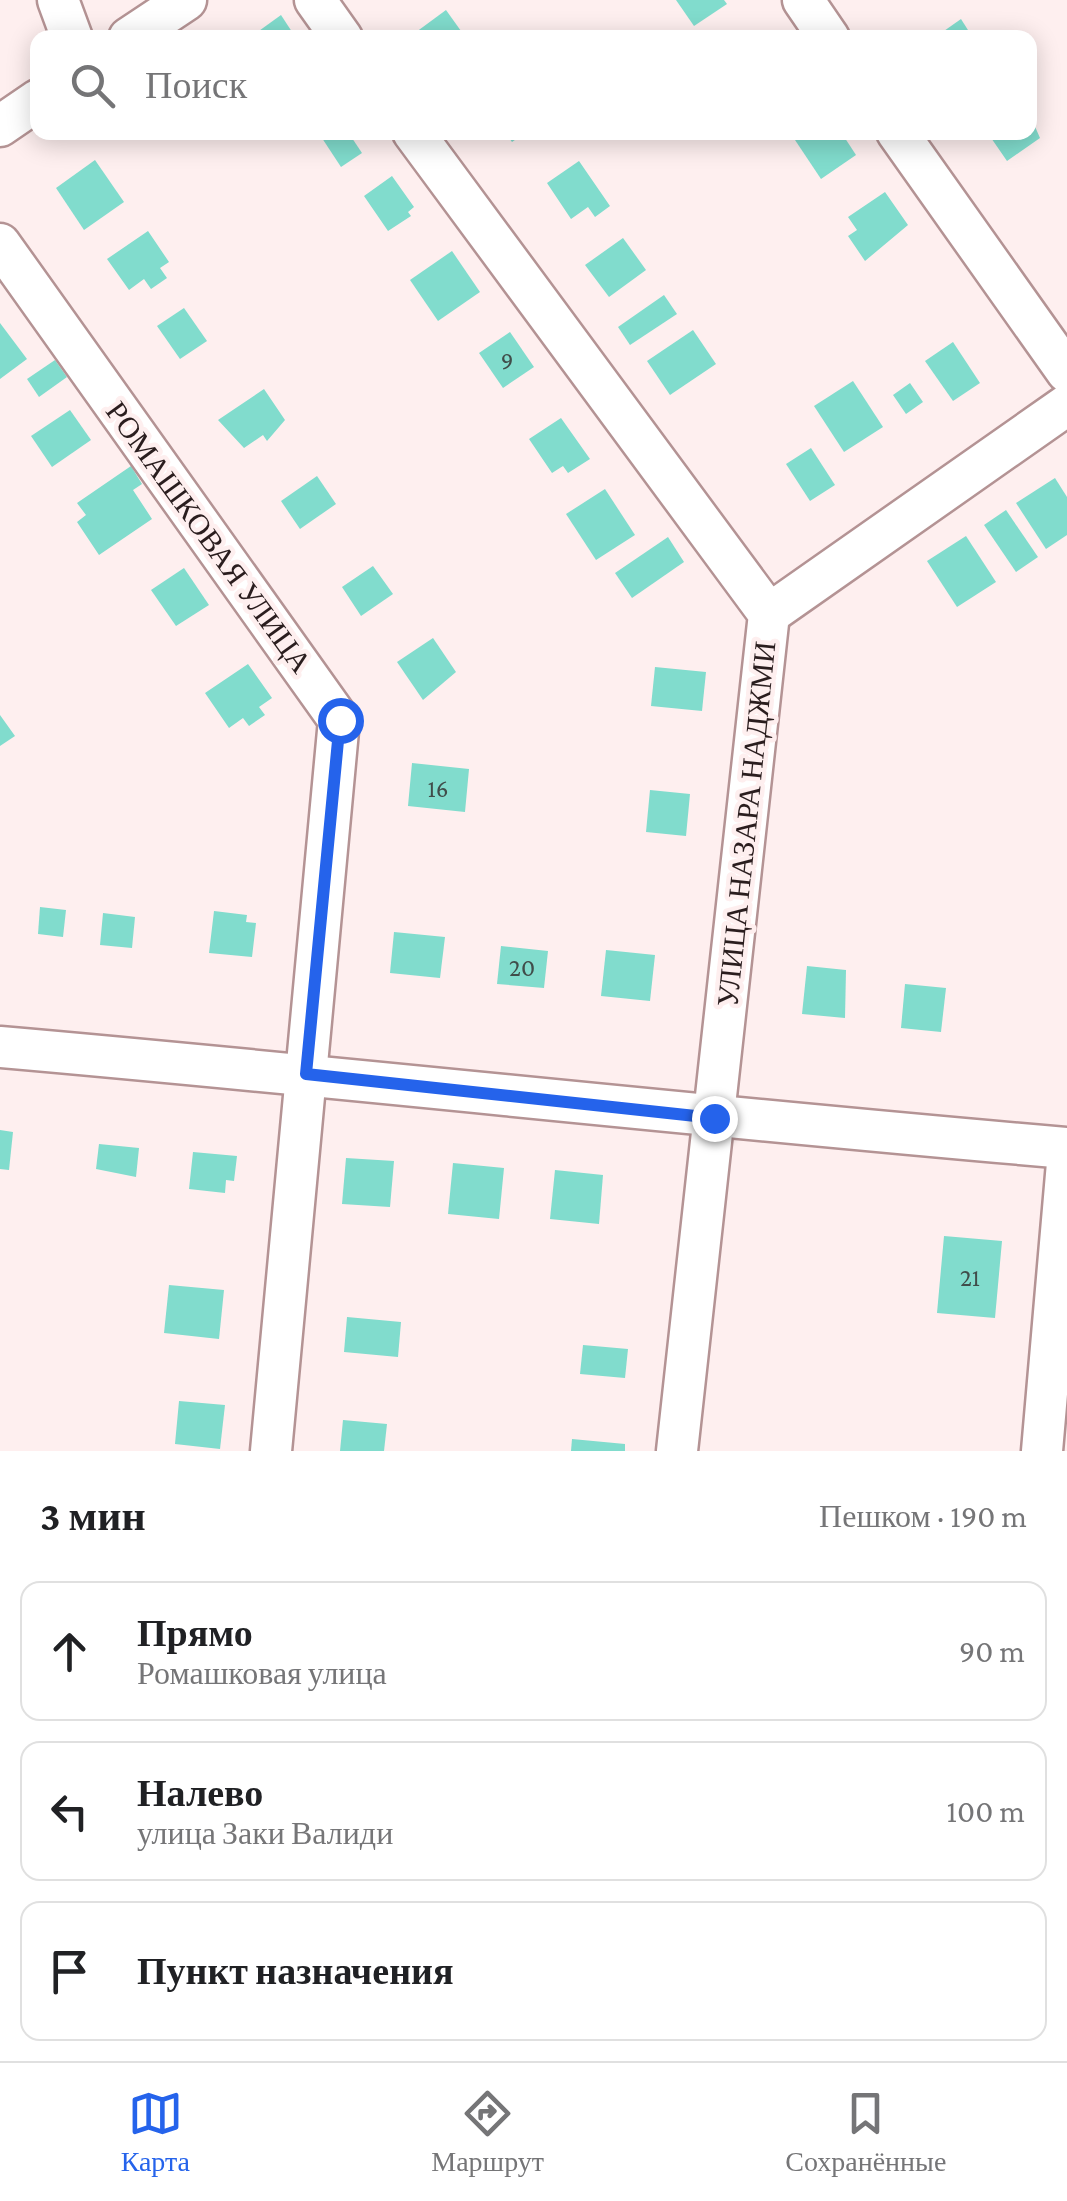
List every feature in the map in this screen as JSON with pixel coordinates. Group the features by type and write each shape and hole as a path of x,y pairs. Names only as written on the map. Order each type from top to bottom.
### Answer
{"street":[{"path":"58,0 69,30"},
{"path":"141,30 186,0"},
{"path":"314,0 336,30"},
{"path":"803,0 824,30"},
{"path":"0,126 30,105"},
{"name":"УЛИЦА НАЗАРА НАДЖМИ","path":"418,140 769,614 676,1451"},
{"path":"903,140 1067,372"},
{"name":"РОМАШКОВАЯ УЛИЦА","path":"0,244 340,720 271,1451"},
{"path":"769,614 1067,404"},
{"path":"0,1047 306,1074 714,1118 1067,1148"},
{"path":"1042,1451 1067,1164"}],"building":[{"path":"676,0 724,0 727,4 694,26"},
{"path":"446,10 460,30 419,30"},
{"path":"281,15 291,30 260,30"},
{"path":"961,19 968,30 945,30"},
{"path":"1037,131 1040,138 1007,161 993,140 1037,140"},
{"path":"323,140 353,140 362,153 341,167"},
{"path":"795,140 846,140 856,155 821,179"},
{"path":"95,160 124,202 84,230 56,188"},
{"path":"579,161 610,206 595,217 588,207 571,219 547,183"},
{"path":"392,176 414,207 408,212 411,216 388,231 364,196"},
{"path":"885,192 908,225 865,261 848,236 857,230 848,217"},
{"path":"148,231 169,262 160,268 167,278 151,289 144,279 129,290 107,259"},
{"path":"623,238 646,270 609,297 585,265"},
{"path":"452,251 480,292 438,321 410,280"},
{"path":"664,295 677,314 630,345 618,327"},
{"path":"184,308 207,341 180,359 157,326"},
{"path":"0,323 27,359 0,379"},
{"path":"693,330 716,364 670,395 647,361"},
{"path":"510,332 534,367 503,388 479,353"},
{"path":"953,342 980,383 953,401 925,361"},
{"path":"55,360 67,377 39,397 27,379"},
{"path":"853,381 883,427 844,452 814,406"},
{"path":"910,383 923,402 906,414 893,395"},
{"path":"264,389 285,420 267,441 263,435 244,448 218,420"},
{"path":"70,410 91,440 52,467 31,436"},
{"path":"561,418 590,459 568,473 563,466 552,473 529,439"},
{"path":"811,448 835,485 810,501 786,464"},
{"path":"131,466 142,484 133,490 152,519 99,555 77,522 86,515 77,503"},
{"path":"317,476 336,504 300,529 281,501"},
{"path":"1055,478 1067,497 1067,535 1046,549 1016,503"},
{"path":"605,489 635,535 596,560 566,514"},
{"path":"1006,510 1038,557 1016,572 984,525"},
{"path":"966,536 996,582 957,607 927,561"},
{"path":"668,537 684,562 632,598 615,573"},
{"path":"373,566 393,594 361,616 342,587"},
{"path":"184,568 209,605 176,626 151,590"},
{"path":"433,638 456,672 423,700 397,662"},
{"path":"248,664 272,698 259,707 265,715 249,726 243,718 229,728 205,693"},
{"path":"655,667 706,672 702,711 651,706"},
{"path":"0,715 15,736 0,746"},
{"path":"412,763 469,769 465,812 408,806"},
{"path":"650,790 690,794 686,836 646,832"},
{"path":"40,907 66,910 63,937 38,934"},
{"path":"214,911 247,915 246,922 256,923 252,957 209,953"},
{"path":"103,913 135,917 132,948 100,945"},
{"path":"394,932 445,937 440,978 390,973"},
{"path":"501,946 548,951 544,988 497,984"},
{"path":"606,950 655,955 650,1001 601,996"},
{"path":"807,966 846,970 845,1018 802,1014"},
{"path":"905,984 946,988 941,1032 901,1028"},
{"path":"0,1130 13,1132 9,1170 0,1169"},
{"path":"99,1144 139,1148 136,1177 96,1169"},
{"path":"193,1152 237,1156 234,1181 226,1180 225,1193 189,1189"},
{"path":"346,1158 394,1161 390,1207 342,1204"},
{"path":"453,1163 504,1168 499,1219 448,1214"},
{"path":"555,1170 603,1175 599,1224 550,1219"},
{"path":"944,1236 1002,1241 995,1318 937,1313"},
{"path":"169,1285 224,1290 219,1339 164,1333"},
{"path":"347,1317 401,1322 398,1357 344,1352"},
{"path":"583,1345 628,1349 625,1378 580,1374"},
{"path":"179,1401 225,1405 220,1449 175,1444"},
{"path":"343,1420 387,1424 384,1451 340,1451"},
{"path":"572,1439 625,1444 625,1451 571,1451"}],"route":[{"path":"340,720 306,1074 714,1118"}]}
